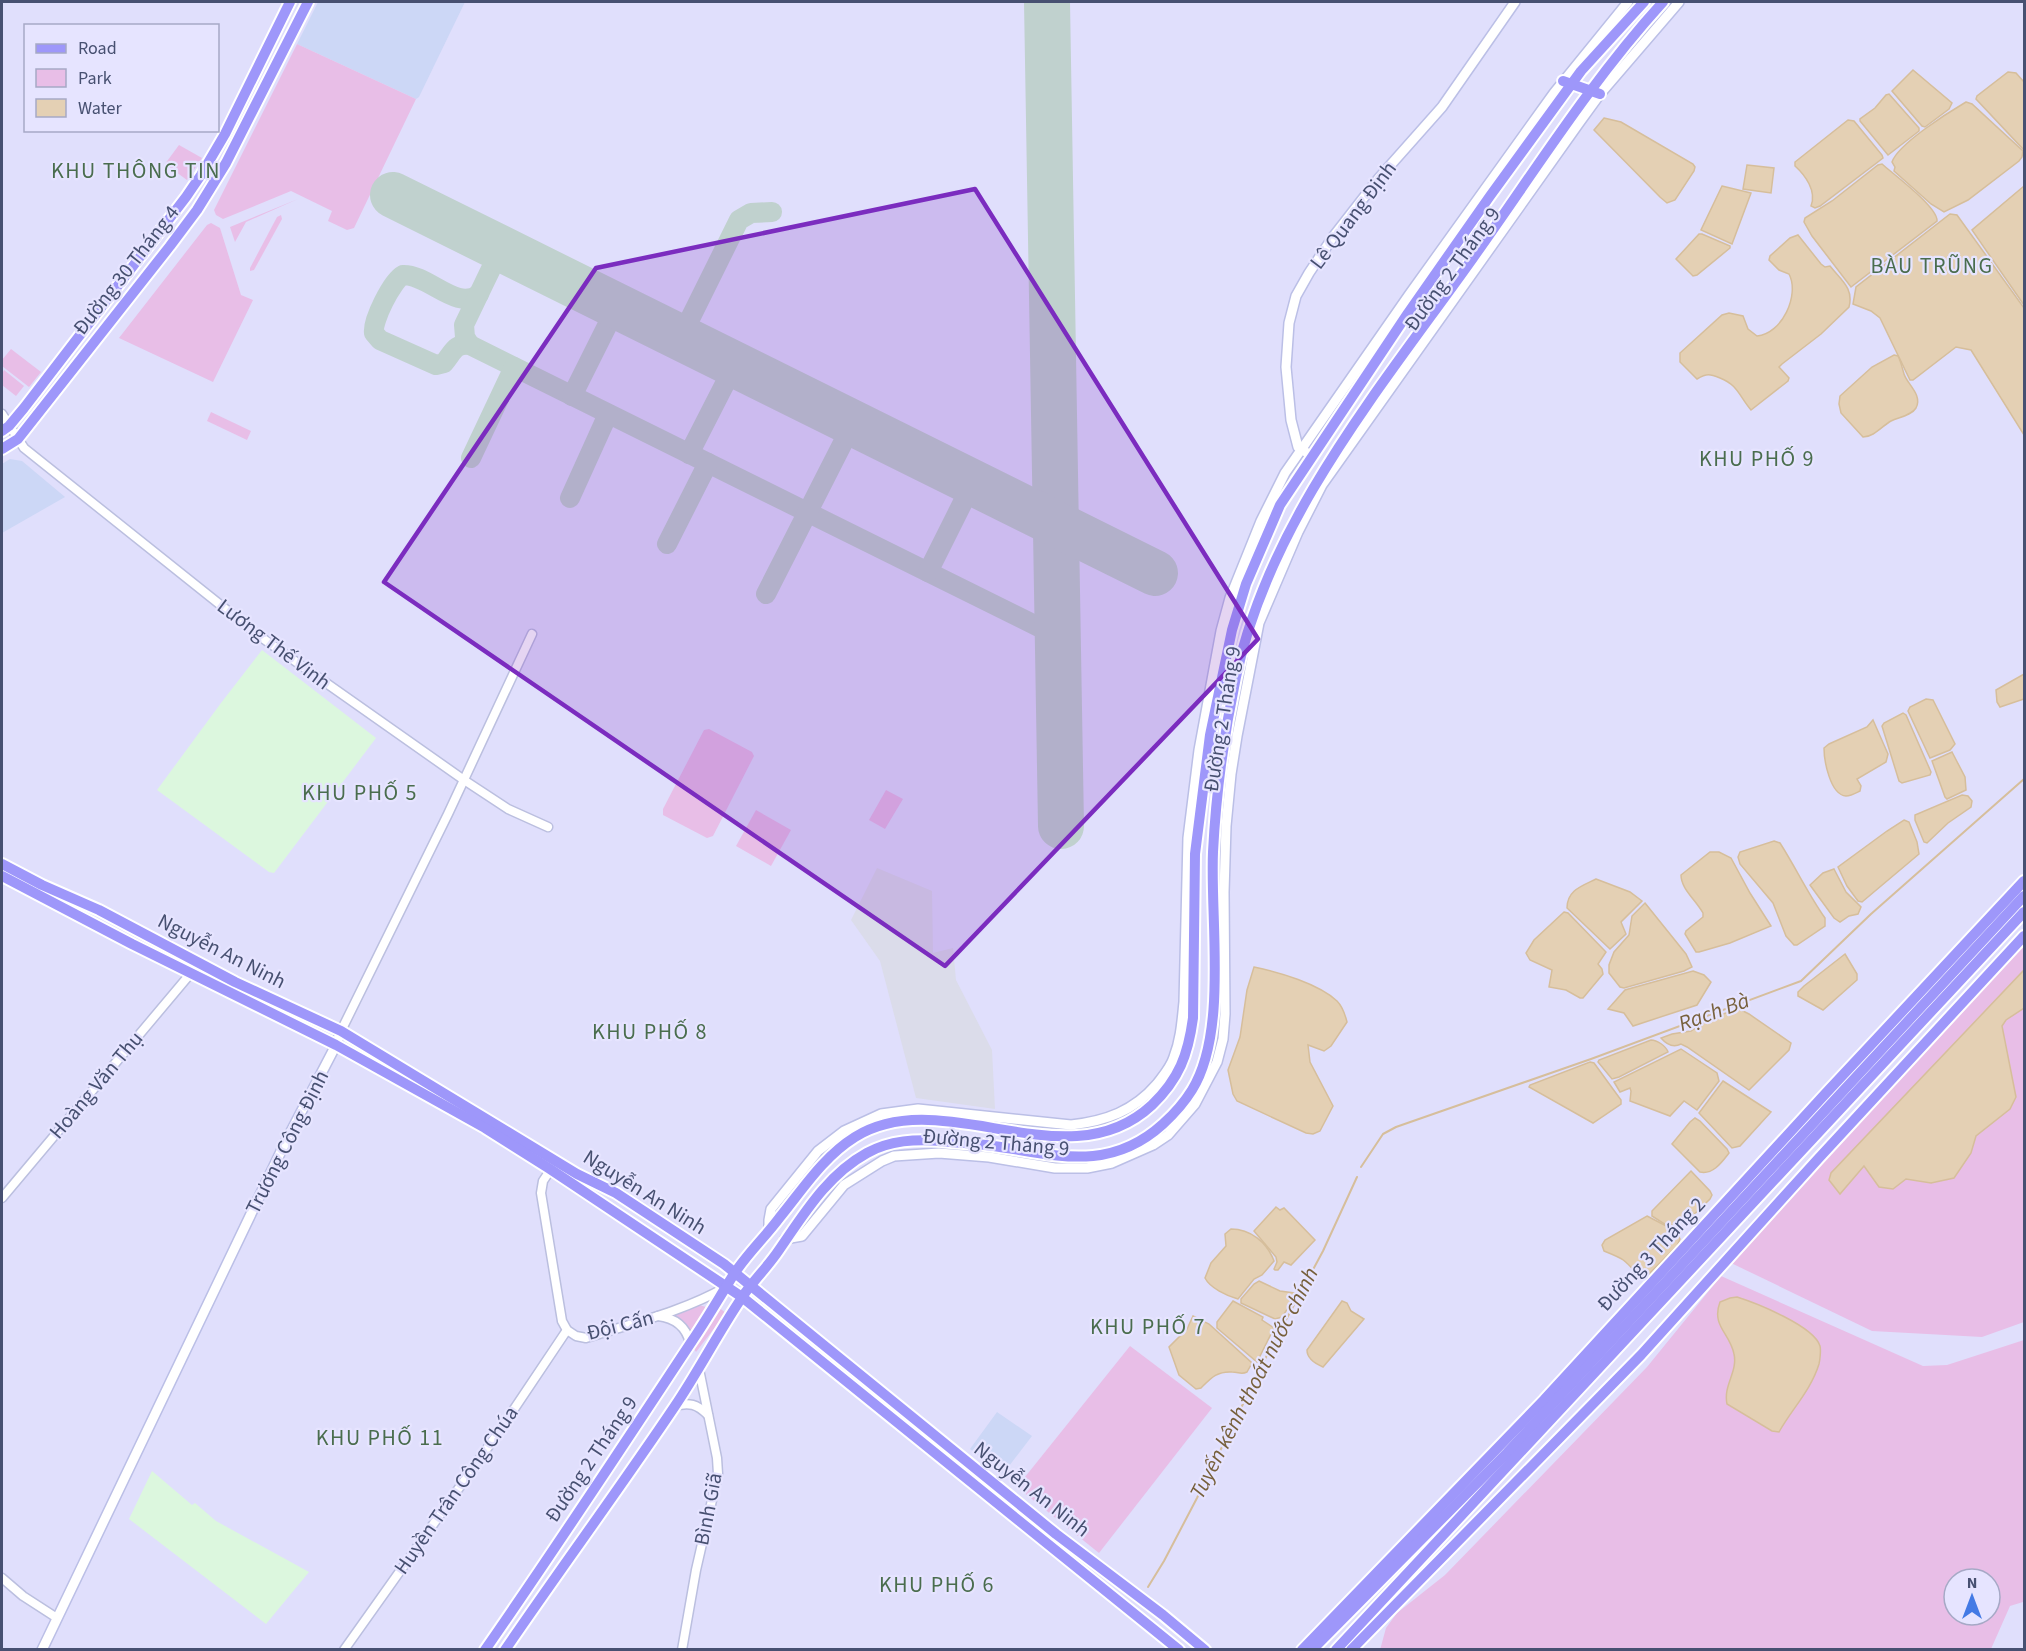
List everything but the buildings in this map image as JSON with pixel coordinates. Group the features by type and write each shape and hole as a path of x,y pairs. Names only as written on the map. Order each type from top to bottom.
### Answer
{"main road":[{"name":"Đường 30 Tháng 4","path":"5,429 201,175 225,134 290,2"},
{"name":"Đường 30 Tháng 4","path":"2,449 18,439 197,210 226,163 307,2"},
{"name":"Lê Quang Định","path":"1301,449 1298,447 1291,420 1286,367 1289,323 1299,290 1322,253 1379,178 1442,107 1515,2"},
{"name":"Đường 2 Tháng 9","path":"485,1650 528,1589 735,1273 799,1191 842,1146 858,1135 891,1124 909,1121 938,1121 1055,1137 1098,1133 1121,1127 1160,1098 1184,1063 1193,1018 1188,838 1192,795 1209,691 1230,598 1261,521 1285,473 1403,303 1628,2"},
{"name":"Đường 2 Tháng 9","path":"1189,916 1210,735 1232,630 1246,584 1280,505 1408,313 1567,82 1644,2"},
{"name":"Đường 2 Tháng 9","path":"505,1650 675,1406 742,1297 783,1246 785,1239 800,1217 837,1174 869,1151 884,1145 919,1139 988,1145 1053,1156 1093,1157 1134,1146 1152,1134 1180,1107 1194,1088 1205,1061 1212,1030 1219,917 1213,876 1215,814 1230,707 1250,622 1284,541 1311,490 1392,370 1595,93 1656,18 1663,2"},
{"name":"Đường 2 Tháng 9","path":"1656,18 1679,2"},
{"path":"1567,82 1595,93"},
{"path":"183,201 197,210"},
{"path":"1301,449 1312,456"},
{"name":"Nguyễn An Ninh","path":"2,864 42,885 99,910 235,982 341,1031 553,1165 742,1297 1179,1650"},
{"name":"Nguyễn An Ninh","path":"2,876 336,1045 553,1165 616,1192 735,1273 1056,1534 1163,1615 1205,1650"},
{"name":"Đường 3 Tháng 2","path":"1302,1650 1544,1400 1835,1083 2025,881"},
{"name":"Đường 3 Tháng 2","path":"1312,1650 1515,1445 2025,896"},
{"name":"Đường 3 Tháng 2","path":"1336,1650 2025,912"},
{"path":"1189,916 1219,917"},
{"path":"1350,1650 1641,1355 1818,1158 2025,936"},
{"name":"Trương Công Định","path":"42,1650 280,1152 336,1045 341,1031"},
{"path":"770,1230 785,1239"},
{"path":"1048,1544 1056,1534"},
{"path":"528,1589 548,1586"}],"street":[{"name":"Lương Thế Vinh","path":"2,414 5,429 18,439 24,448 258,635 464,780 508,809 548,827"},
{"name":"Trương Công Định","path":"341,1031 401,912 532,633"},
{"name":"Hoàng Văn Thụ","path":"2,1198 191,973"},
{"name":"Đội Cấn","path":"553,1165 543,1180 541,1193 558,1306 567,1330 576,1336 586,1338 696,1302 727,1286"},
{"path":"658,1316 668,1318 682,1326 690,1343"},
{"name":"Huyền Trân Công Chúa","path":"344,1650 498,1433 567,1330"},
{"name":"Bình Giã","path":"682,1650 696,1570 718,1474 717,1458 699,1369"},
{"path":"675,1406 685,1403 694,1404 708,1414"},
{"path":"2,1578 23,1596 57,1618"}],"highlighted area":[{"path":"975,189 1258,639 945,966 384,582 596,268"}],"shaded area":[{"path":"318,2 465,2 416,99 297,44"},
{"path":"10,459 22,461 65,497 2,533 2,464"},
{"path":"262,650 376,738 274,873 269,872 157,790"},
{"path":"877,868 932,891 933,953 953,948 956,980 992,1050 995,1109 916,1098 880,961 851,920"},
{"path":"997,1412 1032,1436 1003,1474 970,1449"},
{"path":"152,1471 192,1505 195,1503 216,1521 309,1572 266,1624 129,1519"}],"green space":[{"path":"297,44 416,99 354,228 347,230 328,221 332,211 291,191 223,219 216,215 214,210"},
{"path":"179,145 202,158 187,180 165,164"},
{"path":"298,199 246,222 235,242 230,227"},
{"path":"281,215 282,219 254,270 250,271 277,217"},
{"path":"211,223 220,228 241,295 253,300 213,382 119,338 207,225"},
{"path":"11,349 41,372 29,387 2,366 2,360"},
{"path":"4,370 24,386 16,396 2,385"},
{"path":"211,412 251,431 247,440 207,421"},
{"path":"709,729 752,752 754,756 713,836 707,838 663,815 663,809 704,730"},
{"path":"886,790 903,799 885,829 869,820"},
{"path":"756,810 791,830 771,866 736,846"},
{"path":"2024,943 2024,1322 1982,1337 1872,1331 1729,1262"},
{"path":"1721,1276 1923,1366 1947,1365 2024,1340 2024,1606 2023,1602 2010,1606 2002,1624 2002,1567 1942,1567 1942,1627 2001,1627 1991,1649 1380,1650 1386,1628 1397,1613 1445,1575 1647,1367"},
{"path":"699,1305 706,1307 691,1333 683,1322 669,1315"},
{"path":"718,1307 726,1313 696,1352 694,1349"},
{"path":"1130,1346 1212,1408 1099,1553 1017,1487"}],"water":[{"path":"1913,70 1952,103 1949,109 1925,127 1892,91"},
{"path":"2008,72 2016,73 2024,82 2024,150 1976,99"},
{"path":"1889,94 1919,128 1919,131 1888,155 1860,119"},
{"path":"1966,102 1972,104 2023,151 2022,157 1968,200 1944,212 1931,204 1894,171 1895,167 1892,162 1904,146"},
{"path":"1604,118 1621,122 1693,164 1694,171 1675,200 1667,203 1660,197 1594,130"},
{"path":"1848,120 1854,121 1883,158 1815,208 1811,206 1812,195 1809,184 1795,166 1795,162"},
{"path":"1882,164 1923,199 1937,221 1851,287 1812,236 1804,222 1805,218"},
{"path":"1747,165 1774,168 1771,193 1743,189"},
{"path":"1722,186 1751,193 1732,244 1701,230"},
{"path":"2024,186 2024,305 1972,230"},
{"path":"1950,214 1957,215 2024,308 2024,435 1971,350 1956,347 1910,380 1880,318 1871,311 1853,304 1856,287"},
{"path":"1699,234 1730,246 1730,248 1693,276 1676,259"},
{"path":"1798,235 1821,264 1825,267 1830,266 1846,285 1850,295 1849,307 1821,334 1779,367 1789,378 1788,381 1751,410 1735,388 1726,381 1708,375 1697,379 1680,362 1680,353 1722,315 1729,313 1743,316 1748,329 1757,336 1766,334 1781,321 1790,302 1792,283 1789,274 1779,270 1769,260 1770,256 1790,238"},
{"path":"1894,355 1898,356 1918,403 1914,411 1908,415 1891,421 1867,437 1863,437 1841,413 1840,396 1872,367"},
{"path":"2024,674 2024,699 2000,707 1996,690"},
{"path":"1926,699 1933,700 1955,744 1950,750 1930,758 1908,711 1910,707"},
{"path":"1903,713 1906,715 1931,772 1930,775 1902,783 1899,781 1882,726"},
{"path":"1873,720 1888,754 1886,762 1857,779 1861,786 1860,791 1848,796 1840,794 1829,776 1824,748 1867,727"},
{"path":"1952,752 1965,777 1966,790 1947,799 1932,761"},
{"path":"1962,795 1968,796 1972,801 1971,807 1948,823 1927,843 1924,842 1915,815"},
{"path":"1904,820 1909,822 1919,854 1862,902 1858,901 1847,886 1838,867"},
{"path":"1774,841 1780,843 1825,918 1825,926 1797,945 1794,945 1786,936 1773,903 1740,864 1738,857 1740,852"},
{"path":"1710,852 1719,852 1731,858 1771,926 1730,943 1696,952 1685,934 1703,917 1703,913 1686,890 1681,875"},
{"path":"1834,869 1846,892 1861,907 1858,914 1849,916 1840,922 1834,918 1810,885 1823,873"},
{"path":"1596,879 1630,892 1642,901 1621,922 1626,934 1610,949 1567,908 1572,893"},
{"path":"1645,903 1686,954 1692,967 1624,988 1620,987 1609,973 1609,965 1614,952 1629,935 1632,916"},
{"path":"1564,912 1568,913 1606,952 1598,964 1603,974 1583,998 1566,990 1549,987 1552,970 1530,960 1526,953 1534,940"},
{"path":"1845,954 1857,974 1857,980 1823,1010 1798,996 1798,992 1804,986"},
{"path":"1254,967 1287,975 1320,989 1337,1001 1345,1013 1347,1022 1331,1046 1324,1051 1308,1045 1310,1062 1333,1106 1320,1131 1313,1134 1306,1133 1237,1101 1233,1094 1228,1070 1240,1037 1247,990"},
{"path":"2024,970 2024,1008 2006,1020 2002,1026 2016,1097 2010,1109 1976,1136 1971,1153 1954,1178 1931,1183 1906,1179 1893,1189 1879,1187 1864,1166 1840,1194 1829,1180 1831,1173"},
{"path":"1693,971 1704,975 1711,982 1697,1005 1633,1026 1624,1013 1608,1009 1625,990"},
{"path":"1739,1009 1791,1043 1789,1050 1749,1090 1687,1047 1681,1044 1670,1045 1661,1038 1691,1031 1710,1018"},
{"path":"1651,1040 1661,1044 1668,1052 1619,1077 1612,1079 1598,1062 1599,1060"},
{"path":"1681,1049 1717,1073 1719,1081 1697,1110 1684,1101 1670,1116 1630,1101 1630,1088 1620,1092 1614,1082"},
{"path":"1590,1062 1594,1063 1621,1100 1621,1104 1593,1123 1529,1087 1530,1085"},
{"path":"1723,1081 1771,1112 1740,1146 1732,1148 1699,1113"},
{"path":"1695,1118 1729,1153 1717,1167 1709,1172 1700,1172 1672,1144"},
{"path":"1691,1171 1710,1191 1712,1195 1710,1199 1682,1226 1666,1225 1652,1216 1652,1211"},
{"path":"1276,1207 1280,1210 1284,1208 1315,1240 1291,1265 1284,1262 1278,1270 1274,1269 1277,1262 1276,1257 1254,1231"},
{"path":"1647,1216 1676,1231 1680,1239 1677,1246 1649,1274 1638,1275 1623,1260 1604,1251 1602,1245 1605,1240"},
{"path":"1231,1229 1245,1231 1257,1238 1267,1248 1274,1261 1262,1275 1254,1279 1238,1299 1219,1291 1205,1278 1211,1263 1226,1246 1225,1234"},
{"path":"1259,1281 1280,1291 1294,1293 1292,1302 1282,1317 1275,1319 1241,1303 1241,1299"},
{"path":"1737,1297 1796,1323 1815,1338 1820,1346 1816,1373 1779,1432 1772,1431 1727,1404 1727,1391 1735,1361 1732,1347 1719,1323 1718,1310 1720,1302"},
{"path":"1233,1301 1263,1317 1262,1320 1274,1328 1257,1362 1217,1328 1217,1322"},
{"path":"1342,1301 1347,1303 1351,1311 1364,1319 1323,1367 1310,1358 1307,1350"},
{"path":"1193,1316 1209,1324 1252,1363 1247,1372 1218,1374 1201,1388 1196,1389 1179,1375 1169,1347 1187,1329"}],"waterway":[{"name":"Rạch Bà","path":"1361,1167 1383,1134 1396,1127 1591,1059 1801,981 1871,914 2024,779"},
{"name":"Tuyến kênh thoát nước chính","path":"1148,1587 1197,1498 1265,1359 1323,1251 1357,1177"}],"taxiway":[{"path":"681,337 739,220 751,213 772,212"},
{"path":"470,345 465,337 464,325 501,248"},
{"path":"479,294 470,298 452,296 413,276 403,275 384,302 376,320 374,333 380,340 436,365 444,363 457,347 470,345 1057,636"},
{"path":"572,396 617,306"},
{"path":"689,454 735,364"},
{"path":"471,458 514,367"},
{"path":"570,498 608,414"},
{"path":"766,594 853,423"},
{"path":"667,544 708,463"},
{"path":"928,572 973,482"}],"runway":[{"path":"1047,2 1061,826"},
{"path":"393,195 1155,573"}],"district":[{"name":"KHU THÔNG TIN","path":"136,171"},
{"name":"BÀU TRŨNG","path":"1932,266"},
{"name":"KHU PHỐ 9","path":"1757,459"},
{"name":"KHU PHỐ 5","path":"360,793"},
{"name":"KHU PHỐ 8","path":"650,1032"},
{"name":"KHU PHỐ 7","path":"1148,1327"},
{"name":"KHU PHỐ 11","path":"380,1438"},
{"name":"KHU PHỐ 6","path":"937,1585"}]}
